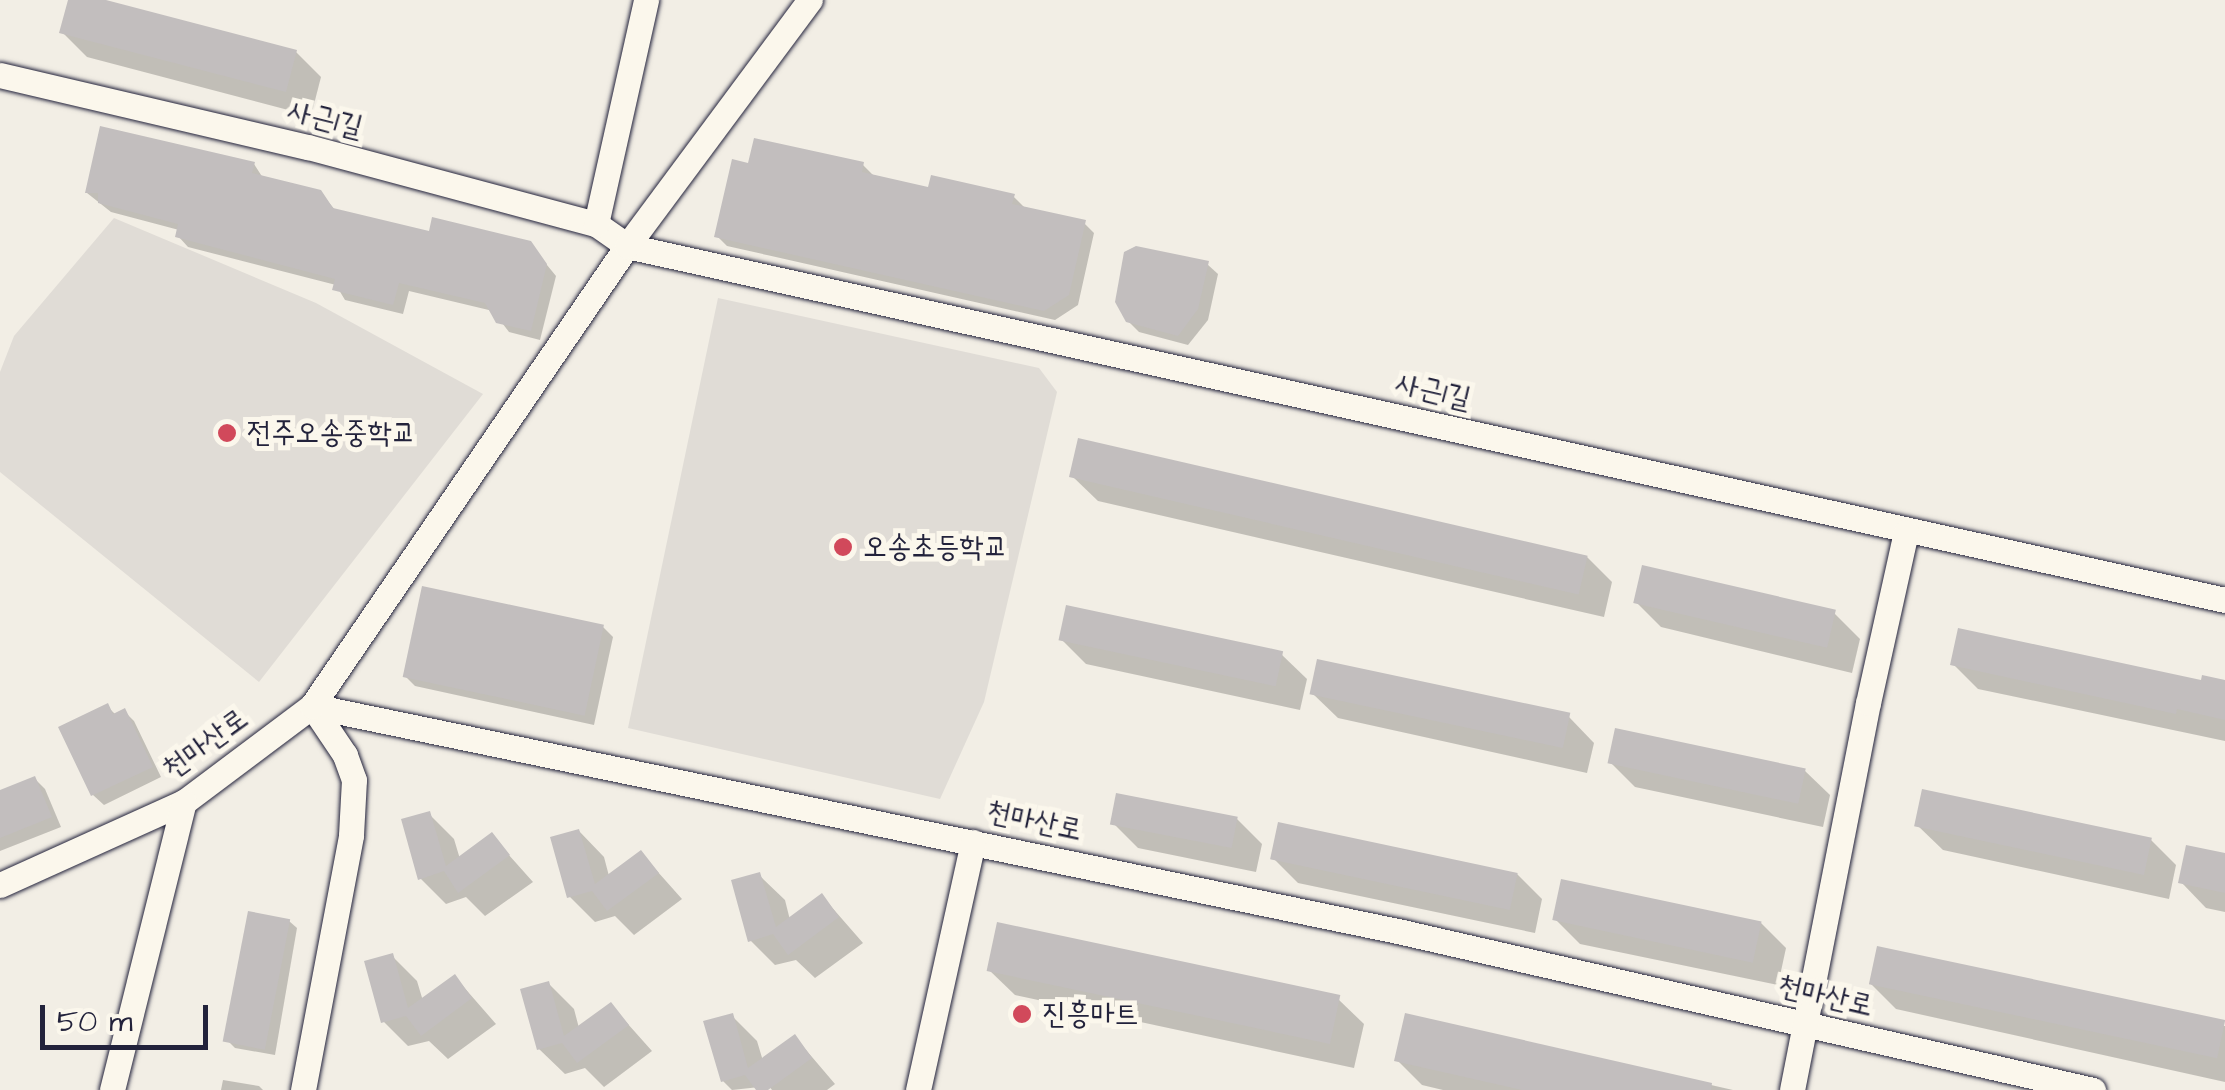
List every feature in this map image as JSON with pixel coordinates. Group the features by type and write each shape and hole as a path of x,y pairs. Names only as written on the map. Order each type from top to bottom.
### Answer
{"street":[{"path":"596,224 646,0"},
{"path":"303,1090 351,835 354,780 345,754 312,706 626,246 810,0"},
{"name":"사근1길","path":"0,75 308,148 596,224 626,246 2225,600"},
{"path":"1792,1090 1808,1025 1868,703 1906,532"},
{"name":"천마산로","path":"0,885 184,802 312,706 1402,932 2093,1090"},
{"path":"112,1090 184,802"},
{"path":"918,1090 973,842"}],"shaded area":[{"name":"전주오송중학교","path":"114,218 316,303 483,394 259,682 0,472 0,372 14,336"},
{"name":"오송초등학교","path":"718,298 1039,368 1057,392 984,702 940,799 628,728"}],"building":[{"path":"68,0 106,0 297,50 286,92 59,33"},
{"path":"100,126 255,162 252,173 321,190 333,208 429,231 432,217 531,241 547,264 531,331 496,323 485,303 399,283 393,305 332,290 335,279 175,237 178,224 98,203 98,193 85,193"},
{"path":"754,138 864,162 862,172 928,187 931,175 1015,194 1012,204 1086,220 1069,295 1044,311 714,237 732,159 748,163"},
{"path":"1136,246 1209,261 1198,309 1178,336 1126,322 1115,302 1124,252"},
{"path":"1078,438 1588,556 1579,595 1069,477"},
{"path":"1642,565 1836,610 1827,648 1633,603"},
{"path":"422,586 604,625 585,716 403,677"},
{"path":"1066,605 1283,651 1276,686 1059,640"},
{"path":"1958,628 2201,680 2202,675 2225,680 2225,720 2177,709 2176,714 1950,665"},
{"path":"1317,659 1570,713 1563,748 1310,694"},
{"path":"108,703 113,714 125,708 153,767 91,796 58,727"},
{"path":"1615,728 1806,769 1798,804 1608,763"},
{"path":"35,776 52,817 0,838 0,790"},
{"path":"1922,789 2152,838 2144,875 1914,826"},
{"path":"1116,793 1238,817 1232,848 1110,824"},
{"path":"430,811 446,866 492,832 510,855 458,893 444,871 418,880 401,819"},
{"path":"1278,822 1518,873 1510,910 1270,859"},
{"path":"579,829 595,884 641,850 659,873 607,911 592,891 567,898 550,837"},
{"path":"2186,845 2225,853 2225,893 2178,883"},
{"path":"760,872 776,927 822,893 839,917 788,955 773,934 748,942 731,880"},
{"path":"1561,879 1762,922 1753,963 1552,920"},
{"path":"248,911 290,919 265,1050 223,1042"},
{"path":"997,922 1340,995 1330,1044 987,971"},
{"path":"1877,946 2225,1020 2217,1058 1869,984"},
{"path":"393,953 408,1008 455,974 472,998 421,1036 406,1016 381,1023 364,961"},
{"path":"549,981 564,1036 611,1002 629,1025 577,1063 562,1043 537,1050 520,989"},
{"path":"733,1013 748,1068 795,1034 812,1058 768,1090 756,1090 745,1075 721,1082 703,1021"},
{"path":"1405,1013 1712,1083 1711,1090 1522,1090 1394,1061"}],"place":[{"name":"전주오송중학교","path":"227,433"},
{"name":"오송초등학교","path":"843,547"},
{"name":"진흥마트","path":"1022,1014"}]}
